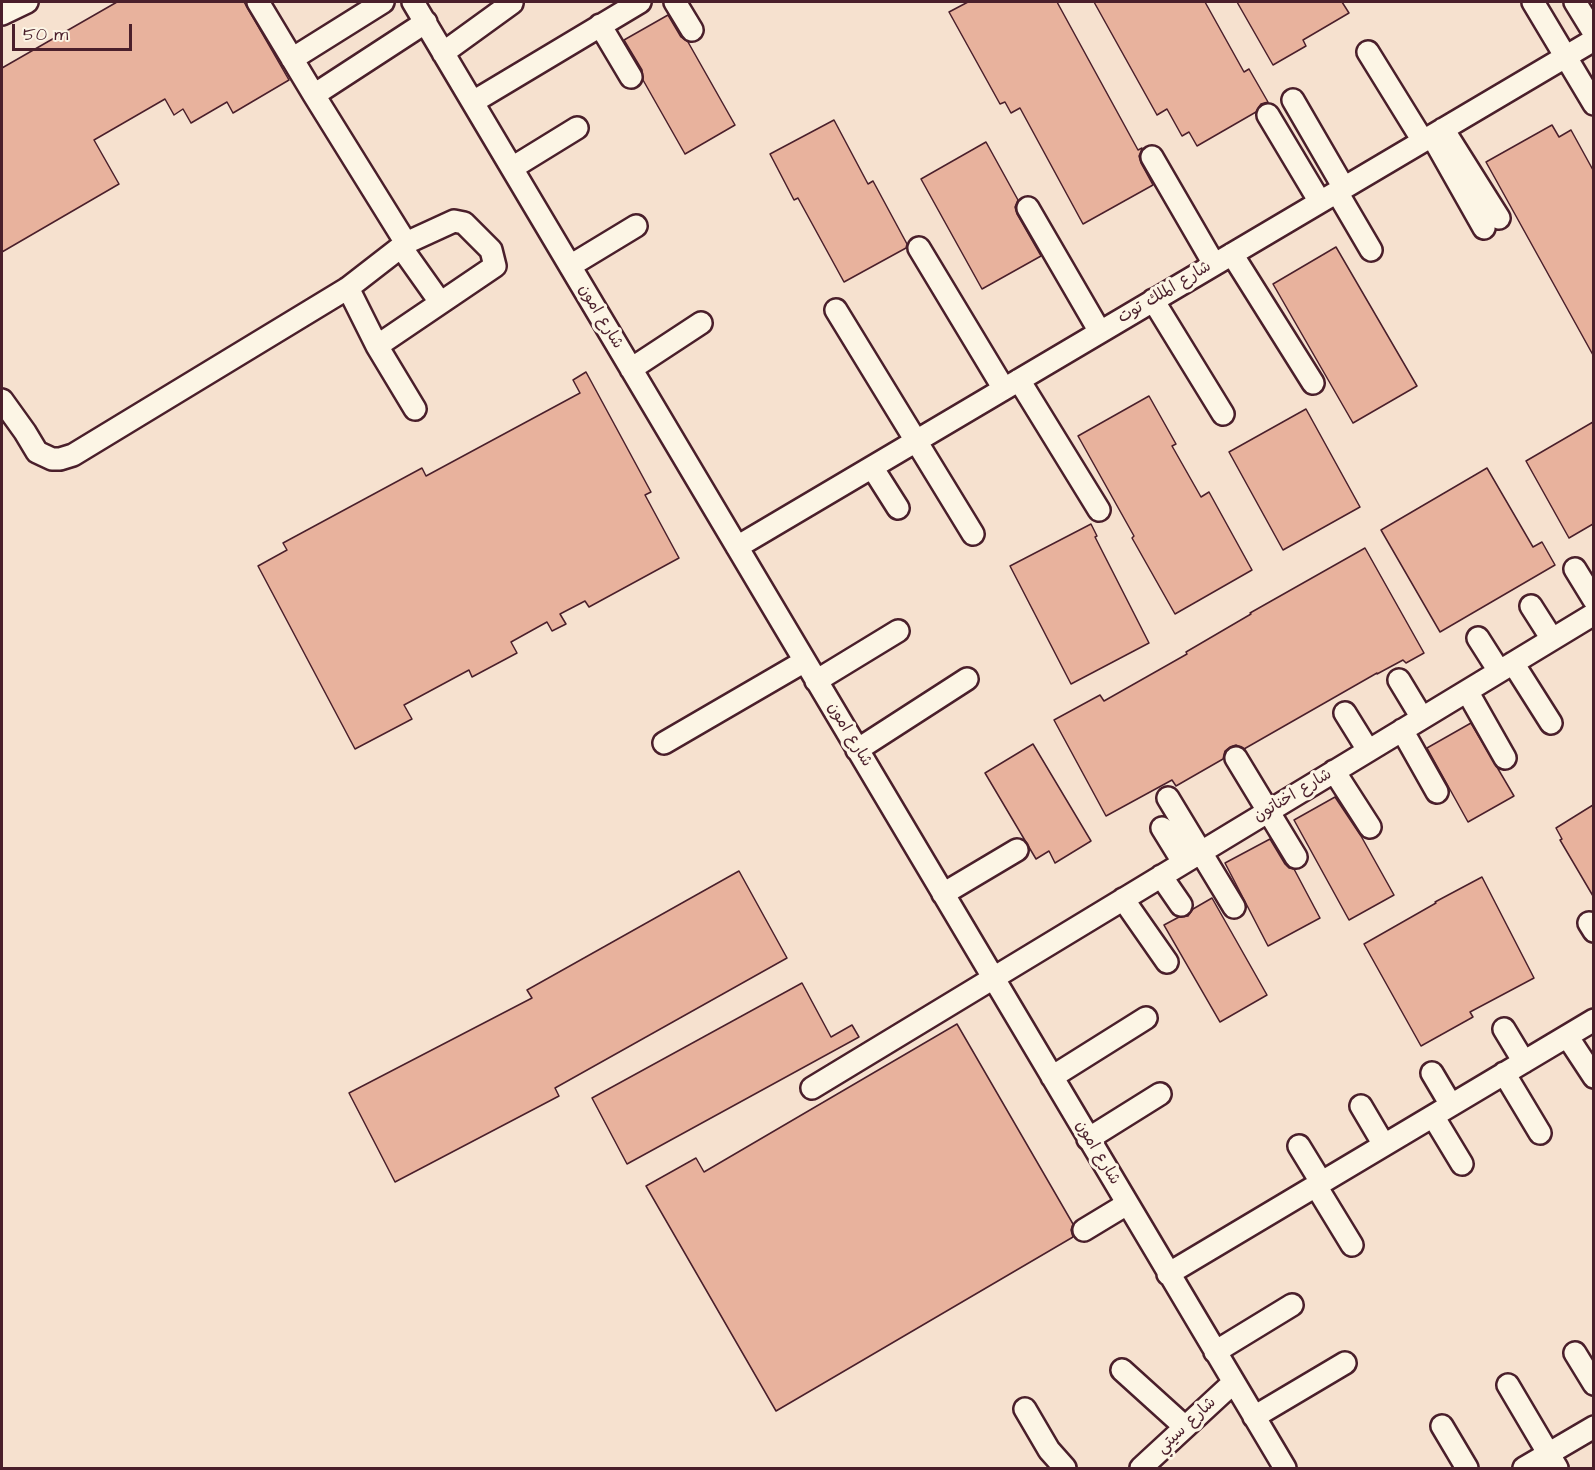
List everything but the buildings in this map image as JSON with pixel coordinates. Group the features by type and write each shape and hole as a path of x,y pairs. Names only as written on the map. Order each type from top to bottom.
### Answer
{"street":[{"path":"2,14 27,2"},
{"path":"258,2 403,245 440,302"},
{"path":"292,59 383,2"},
{"name":"شارع امون","path":"413,2 1285,1468"},
{"path":"472,102 640,2"},
{"path":"675,2 692,30"},
{"path":"1533,2 1593,104"},
{"path":"1575,2 1593,33"},
{"path":"443,52 512,3"},
{"path":"314,95 426,22"},
{"path":"600,25 631,78"},
{"name":"شارع الملك توت","path":"737,547 1593,40"},
{"path":"1368,52 1433,135 1491,223"},
{"path":"1293,100 1334,194"},
{"path":"1268,115 1334,194 1371,250"},
{"path":"512,168 577,128"},
{"path":"1152,157 1313,383"},
{"path":"1028,208 1100,332"},
{"path":"2,400 37,452 52,459 73,455 348,288 403,245 454,221 464,222 491,250 495,266 377,346"},
{"path":"570,266 636,226"},
{"path":"919,248 1099,510"},
{"path":"348,288 377,346 415,409"},
{"path":"1153,300 1223,414"},
{"path":"836,310 973,534"},
{"path":"631,369 701,323"},
{"path":"872,467 898,508"},
{"path":"1575,569 1593,600"},
{"path":"1531,606 1552,639"},
{"name":"شارع اخناتون","path":"812,1088 1593,614"},
{"path":"816,681 898,631"},
{"path":"1478,638 1506,667 1551,723"},
{"path":"664,743 805,661"},
{"path":"857,750 967,679"},
{"path":"1399,680 1422,718"},
{"path":"1467,691 1505,758"},
{"path":"1346,713 1368,750"},
{"path":"1402,730 1437,792"},
{"path":"1236,758 1296,857"},
{"path":"1334,771 1370,827"},
{"path":"1168,798 1192,857"},
{"path":"1162,828 1192,857 1234,907"},
{"path":"943,894 1017,850"},
{"path":"1161,876 1181,905"},
{"path":"1123,899 1167,962"},
{"path":"1052,1077 1146,1018"},
{"path":"1168,1274 1593,1020"},
{"path":"1504,1029 1524,1062"},
{"path":"1567,1036 1593,1077"},
{"path":"1432,1073 1451,1105"},
{"path":"1504,1073 1540,1132"},
{"path":"1088,1139 1160,1094"},
{"path":"1361,1106 1384,1145"},
{"path":"1433,1116 1462,1164"},
{"path":"1299,1146 1352,1245"},
{"path":"1084,1230 1127,1204"},
{"path":"1215,1352 1292,1305"},
{"path":"1575,1353 1593,1384"},
{"path":"1254,1417 1345,1363"},
{"path":"1122,1370 1185,1428"},
{"name":"شارع سيتي","path":"1141,1468 1233,1383"},
{"path":"1508,1385 1552,1461"},
{"path":"1025,1409 1049,1450 1065,1468"},
{"path":"1442,1426 1467,1468"},
{"path":"1524,1468 1552,1461 1593,1427"}],"shaded area":[{"path":"2,2 1561,2 1594,56 1593,1468 2,1468"}]}
